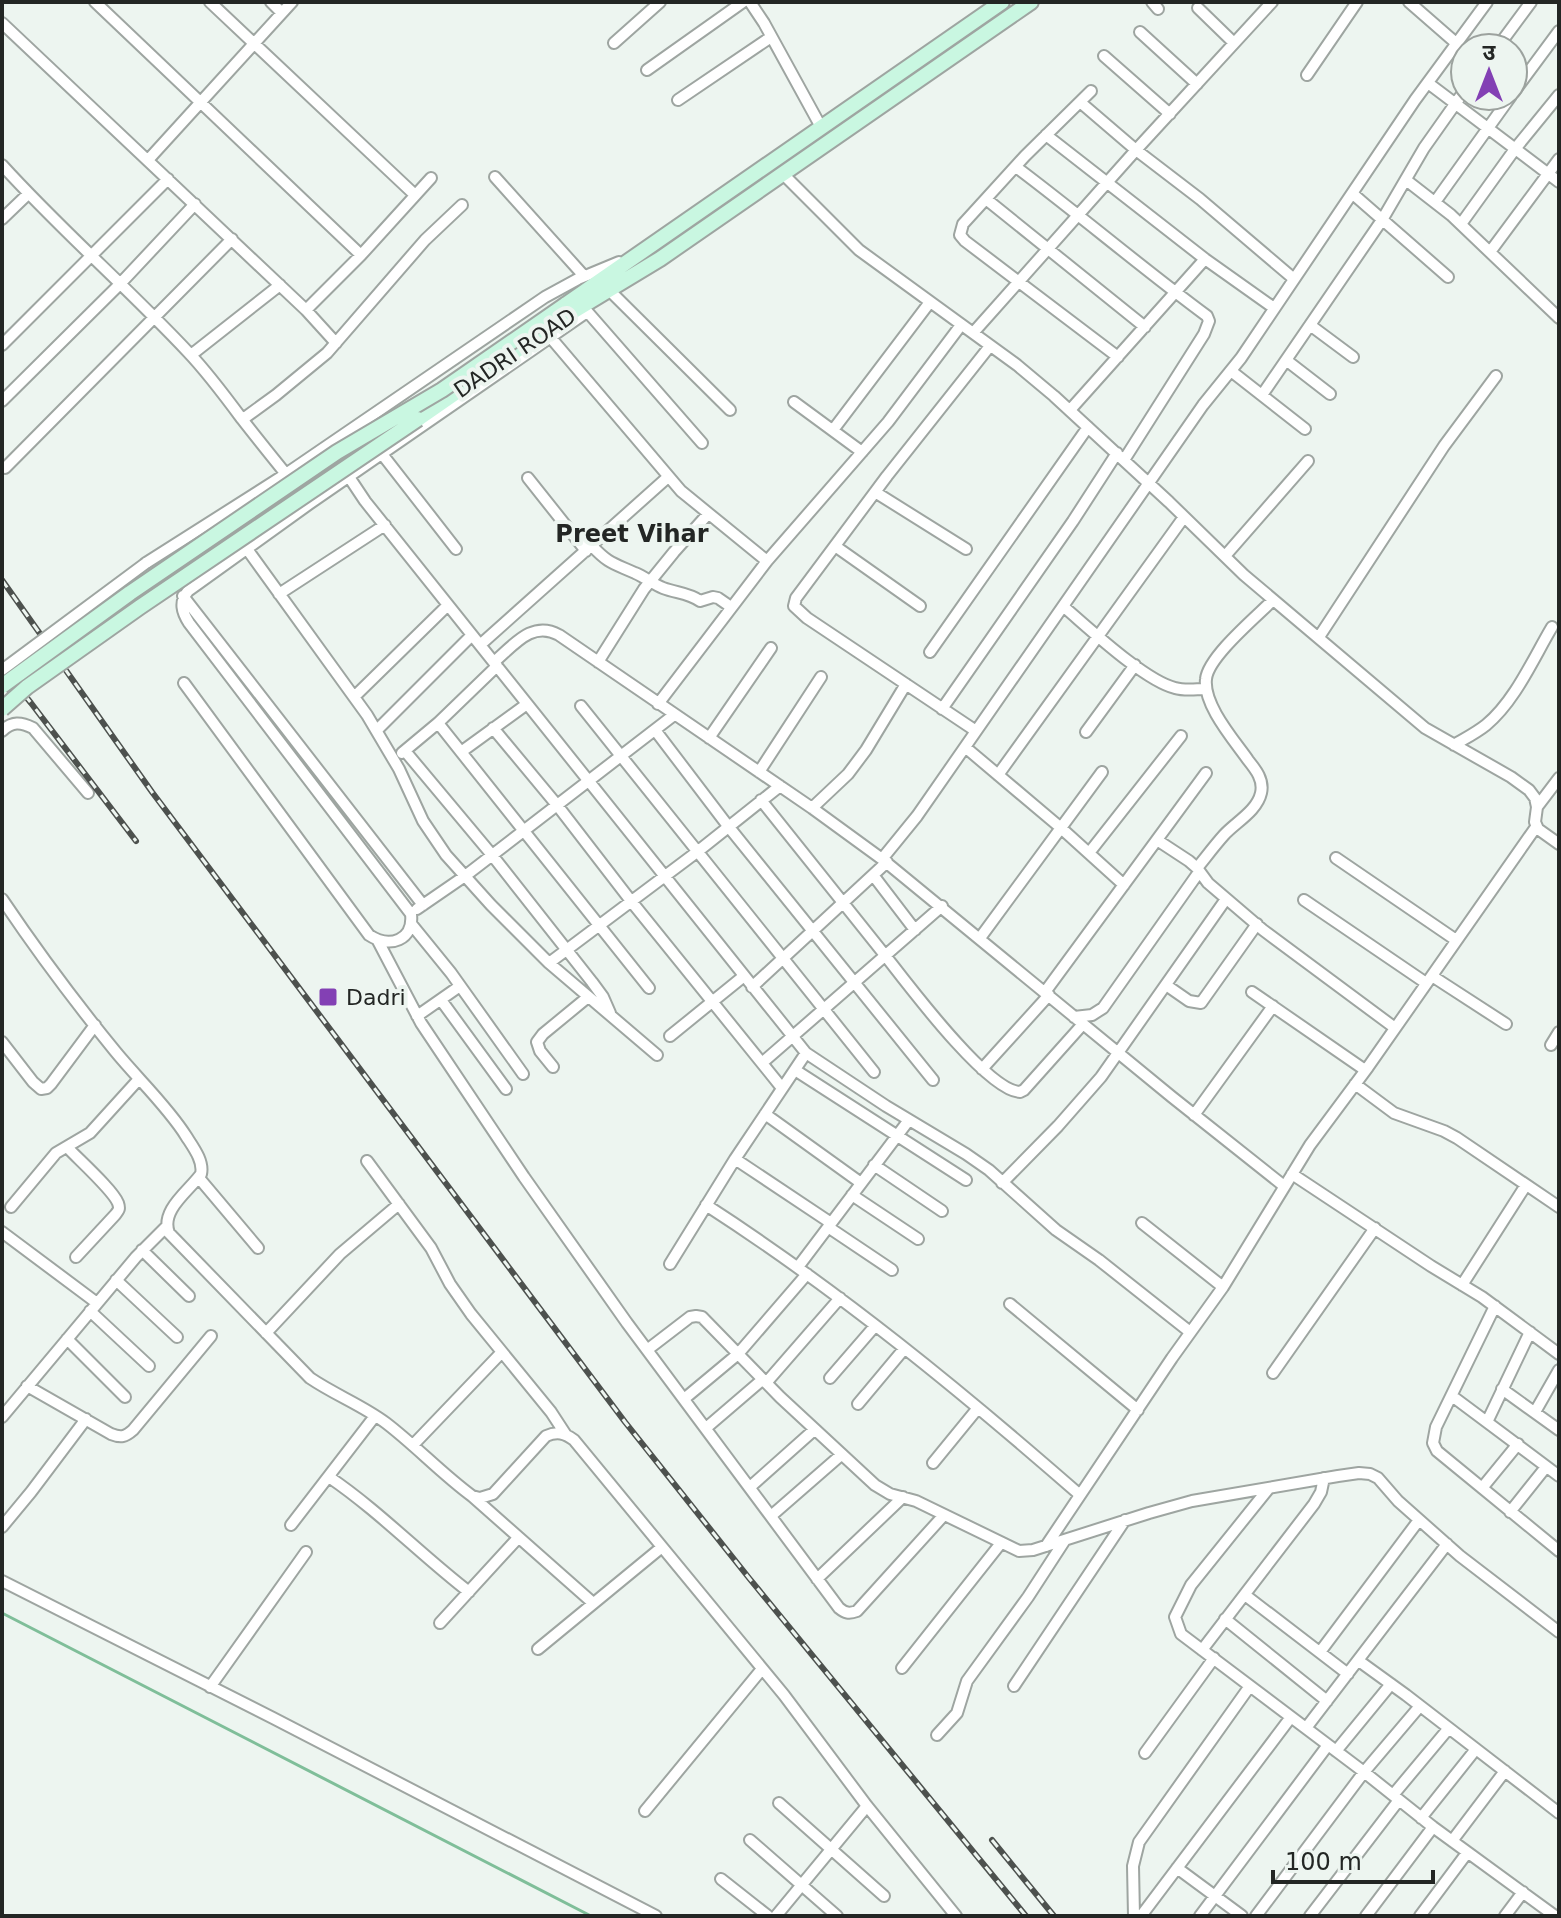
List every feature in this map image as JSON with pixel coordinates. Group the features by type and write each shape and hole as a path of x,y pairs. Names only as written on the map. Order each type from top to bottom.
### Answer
{"street":[{"path":"95,2 361,255"},
{"path":"210,2 415,195"},
{"path":"271,2 282,13"},
{"path":"148,160 292,2"},
{"path":"614,43 660,2"},
{"path":"647,70 743,2"},
{"path":"750,2 821,127"},
{"name":"DADRI ROAD","path":"2,686 130,593 337,452 442,390 1002,2"},
{"name":"DADRI ROAD","path":"2,709 27,687 140,607 569,314 585,309 609,290 660,259 1031,2"},
{"path":"973,333 1272,2"},
{"path":"1307,75 1357,2"},
{"path":"1409,2 1449,37"},
{"path":"1464,32 1487,2"},
{"path":"1509,32 1531,2"},
{"path":"1198,8 1234,43"},
{"path":"2,23 232,239 336,343"},
{"path":"1529,71 1559,31"},
{"path":"1140,32 1197,84"},
{"path":"678,100 771,37"},
{"path":"752,987 873,875 884,861 1203,405 1231,371 1449,53"},
{"path":"1104,56 1170,114"},
{"path":"1428,83 1449,99"},
{"path":"1091,91 963,224 960,235 1118,357"},
{"path":"1461,224 1559,95"},
{"path":"1080,102 1294,279"},
{"path":"1262,395 1382,220 1424,148 1449,112"},
{"path":"1466,112 1559,182"},
{"path":"1435,202 1499,112"},
{"path":"1046,135 1205,259 1274,308"},
{"path":"1490,252 1559,159"},
{"path":"2,165 191,355 309,504"},
{"path":"942,709 1121,456 1209,321 1207,316 1016,167"},
{"path":"783,174 859,250 1017,365 1070,410 1273,600 1425,728 1521,784 1535,798 1537,807 1536,827 1310,1145 1223,1287 1046,1546"},
{"path":"495,177 584,276"},
{"path":"306,310 431,178"},
{"path":"2,345 168,179"},
{"path":"1406,180 1461,224 1559,318"},
{"path":"2,219 28,194"},
{"path":"1353,194 1448,277"},
{"path":"986,199 1145,327"},
{"path":"2,401 195,204"},
{"path":"243,419 336,343 437,227 462,205"},
{"path":"5,468 232,239"},
{"path":"2,670 146,563 286,474 545,297 584,276 636,255"},
{"path":"1070,410 1205,259"},
{"path":"191,355 280,285"},
{"path":"609,290 730,410"},
{"path":"833,430 930,302"},
{"path":"523,1074 412,919 189,623 182,607 183,596 309,504 551,338 585,309 702,443"},
{"path":"658,704 767,561 888,422 961,325"},
{"path":"1310,325 1353,357"},
{"path":"551,338 681,491 767,561"},
{"path":"976,731 807,618 794,606 796,598 875,492 990,346"},
{"path":"1286,360 1330,394"},
{"path":"1231,371 1305,429"},
{"path":"1319,637 1444,446 1496,376"},
{"path":"794,402 862,452"},
{"path":"930,652 1088,427"},
{"path":"382,454 456,549"},
{"path":"1225,556 1308,461"},
{"path":"349,477 806,1053 989,1170 1056,1230 1190,1332"},
{"path":"480,645 668,477"},
{"path":"528,478 589,548 613,565 680,594 700,601 709,597 718,598 731,607"},
{"path":"875,492 966,549"},
{"path":"598,662 650,582 708,514"},
{"path":"998,775 1184,517"},
{"path":"279,594 385,525"},
{"path":"835,546 920,606"},
{"path":"247,549 377,730 431,835 465,876 549,963 657,1055"},
{"path":"183,596 423,905"},
{"path":"761,800 945,1030 982,1069 1011,1091 1020,1092 1034,1080 1078,1020 1103,1008 1225,834 1260,799 1261,782 1211,704 1206,677 1218,655 1273,600"},
{"path":"354,697 448,605"},
{"path":"1064,607 1135,665 1170,687 1206,689"},
{"path":"1454,745 1487,724 1501,708 1552,627"},
{"path":"394,760 438,723 529,633 545,629 559,635 812,808 884,861 1284,1186"},
{"path":"377,730 472,635"},
{"path":"709,738 771,648"},
{"path":"1086,732 1135,665"},
{"path":"759,772 821,677"},
{"path":"184,683 369,935 387,942 408,934 412,919 423,905 674,715"},
{"path":"812,808 848,774 906,684"},
{"path":"461,752 527,704"},
{"path":"581,706 874,1072"},
{"path":"2,731 19,723 33,728 88,793"},
{"path":"438,723 649,988"},
{"path":"493,728 782,1088"},
{"path":"655,730 728,826 933,1080"},
{"path":"1089,853 1181,736"},
{"path":"965,747 1124,885"},
{"path":"405,751 567,950 603,997 612,1017"},
{"path":"980,938 1102,772"},
{"path":"982,1069 1047,994 1206,773"},
{"path":"1537,807 1559,778"},
{"path":"549,963 780,786"},
{"path":"1536,827 1559,844"},
{"path":"1157,840 1198,870 1208,883 1257,924 1395,1028"},
{"path":"1336,858 1456,940"},
{"path":"873,875 915,930"},
{"path":"2,899 95,1025 184,1133 200,1161 202,1169 199,1178 170,1212 169,1233 310,1378 375,1416 413,1445 593,1603"},
{"path":"1002,1183 1058,1126 1119,1053 1226,899"},
{"path":"1304,900 1506,1024"},
{"path":"762,1063 942,906"},
{"path":"1166,985 1189,1001 1201,1003 1257,924"},
{"path":"378,941 417,1016 524,1177 647,1350 839,1608 845,1612 857,1611 944,1515"},
{"path":"670,1036 744,976"},
{"path":"417,1016 460,986"},
{"path":"1252,992 1365,1070"},
{"path":"553,1067 537,1042 588,997"},
{"path":"441,1000 506,1089"},
{"path":"1194,1115 1273,1006"},
{"path":"2,1042 37,1087 47,1088 95,1025"},
{"path":"1551,1045 1559,1032"},
{"path":"670,1264 806,1053"},
{"path":"795,1070 966,1180"},
{"path":"11,1207 56,1153 90,1133 139,1079"},
{"path":"1355,1084 1394,1113 1444,1131 1559,1207"},
{"path":"765,1114 861,1183"},
{"path":"684,1399 738,1354 802,1271 830,1225 909,1120"},
{"path":"67,1147 112,1194 119,1209 76,1257"},
{"path":"735,1159 892,1270"},
{"path":"367,1161 431,1248 450,1284 471,1314 551,1412 566,1435"},
{"path":"874,1165 942,1211"},
{"path":"1292,1174 1495,1306 1559,1354"},
{"path":"199,1178 258,1248"},
{"path":"1462,1285 1526,1185"},
{"path":"852,1195 918,1239"},
{"path":"266,1333 340,1254 399,1204"},
{"path":"706,1205 840,1298 978,1408 1080,1495"},
{"path":"1142,1223 1223,1287"},
{"path":"2,1417 116,1280 167,1226"},
{"path":"1273,1373 1375,1228"},
{"path":"2,1232 94,1307 149,1366"},
{"path":"142,1250 189,1296"},
{"path":"116,1280 177,1337"},
{"path":"706,1428 764,1382 840,1298"},
{"path":"1010,1304 1138,1410"},
{"path":"1495,1306 1434,1433 1434,1447 1559,1551"},
{"path":"647,1350 690,1317 706,1320 764,1382 883,1491 916,1501 1019,1551 1033,1550 1192,1501 1324,1478 1370,1474 1378,1478 1398,1501 1447,1544 1559,1632"},
{"path":"830,1378 875,1326"},
{"path":"1487,1422 1530,1332"},
{"path":"27,1386 117,1436 127,1436 211,1336"},
{"path":"67,1339 125,1397"},
{"path":"858,1404 904,1349"},
{"path":"413,1445 502,1352"},
{"path":"1535,1412 1559,1370"},
{"path":"1502,1389 1559,1430"},
{"path":"1452,1396 1559,1476"},
{"path":"933,1463 978,1408"},
{"path":"291,1525 375,1416"},
{"path":"2,1527 86,1419"},
{"path":"750,1487 814,1430"},
{"path":"472,1496 487,1498 493,1494 546,1436 558,1433 574,1440 784,1695 867,1806 956,1916"},
{"path":"1482,1488 1518,1444"},
{"path":"771,1516 841,1455"},
{"path":"1510,1512 1546,1467"},
{"path":"329,1477 360,1499 469,1592"},
{"path":"1202,1650 1314,1504 1324,1478"},
{"path":"1269,1488 1191,1585 1175,1617 1181,1634 1467,1853 1555,1916"},
{"path":"817,1579 903,1497"},
{"path":"1014,1686 1125,1520"},
{"path":"1320,1652 1419,1520"},
{"path":"440,1623 518,1538"},
{"path":"937,1735 957,1713 967,1681 1043,1576 1065,1540"},
{"path":"902,1668 1001,1543"},
{"path":"1306,1728 1447,1544"},
{"path":"538,1649 662,1547"},
{"path":"210,1687 306,1552"},
{"path":"2,1581 656,1916"},
{"path":"1245,1595 1348,1674"},
{"path":"1225,1619 1327,1701"},
{"path":"1145,1753 1214,1658"},
{"path":"1359,1661 1559,1813"},
{"path":"645,1811 762,1669"},
{"path":"1200,1916 1332,1748 1391,1684"},
{"path":"1134,1916 1133,1866 1139,1842 1250,1686"},
{"path":"1256,1916 1364,1772 1420,1706"},
{"path":"1141,1916 1291,1717"},
{"path":"1310,1916 1449,1728"},
{"path":"1421,1818 1476,1749"},
{"path":"1452,1841 1505,1771"},
{"path":"779,1803 884,1896"},
{"path":"776,1916 867,1806"},
{"path":"1366,1916 1433,1827"},
{"path":"750,1840 837,1916"},
{"path":"1420,1916 1467,1853"},
{"path":"1177,1868 1242,1916"},
{"path":"721,1879 768,1916"},
{"path":"1505,1916 1523,1892"}],"waterway":[{"path":"2,1613 591,1916"}],"railway":[{"path":"2,580 152,792 625,1422 1026,1916"},
{"path":"2,667 136,841"},
{"path":"992,1840 1054,1916"}],"place":[{"name":"Dadri","path":"328,997"}],"district":[{"name":"Preet Vihar","path":"632,534"}]}
